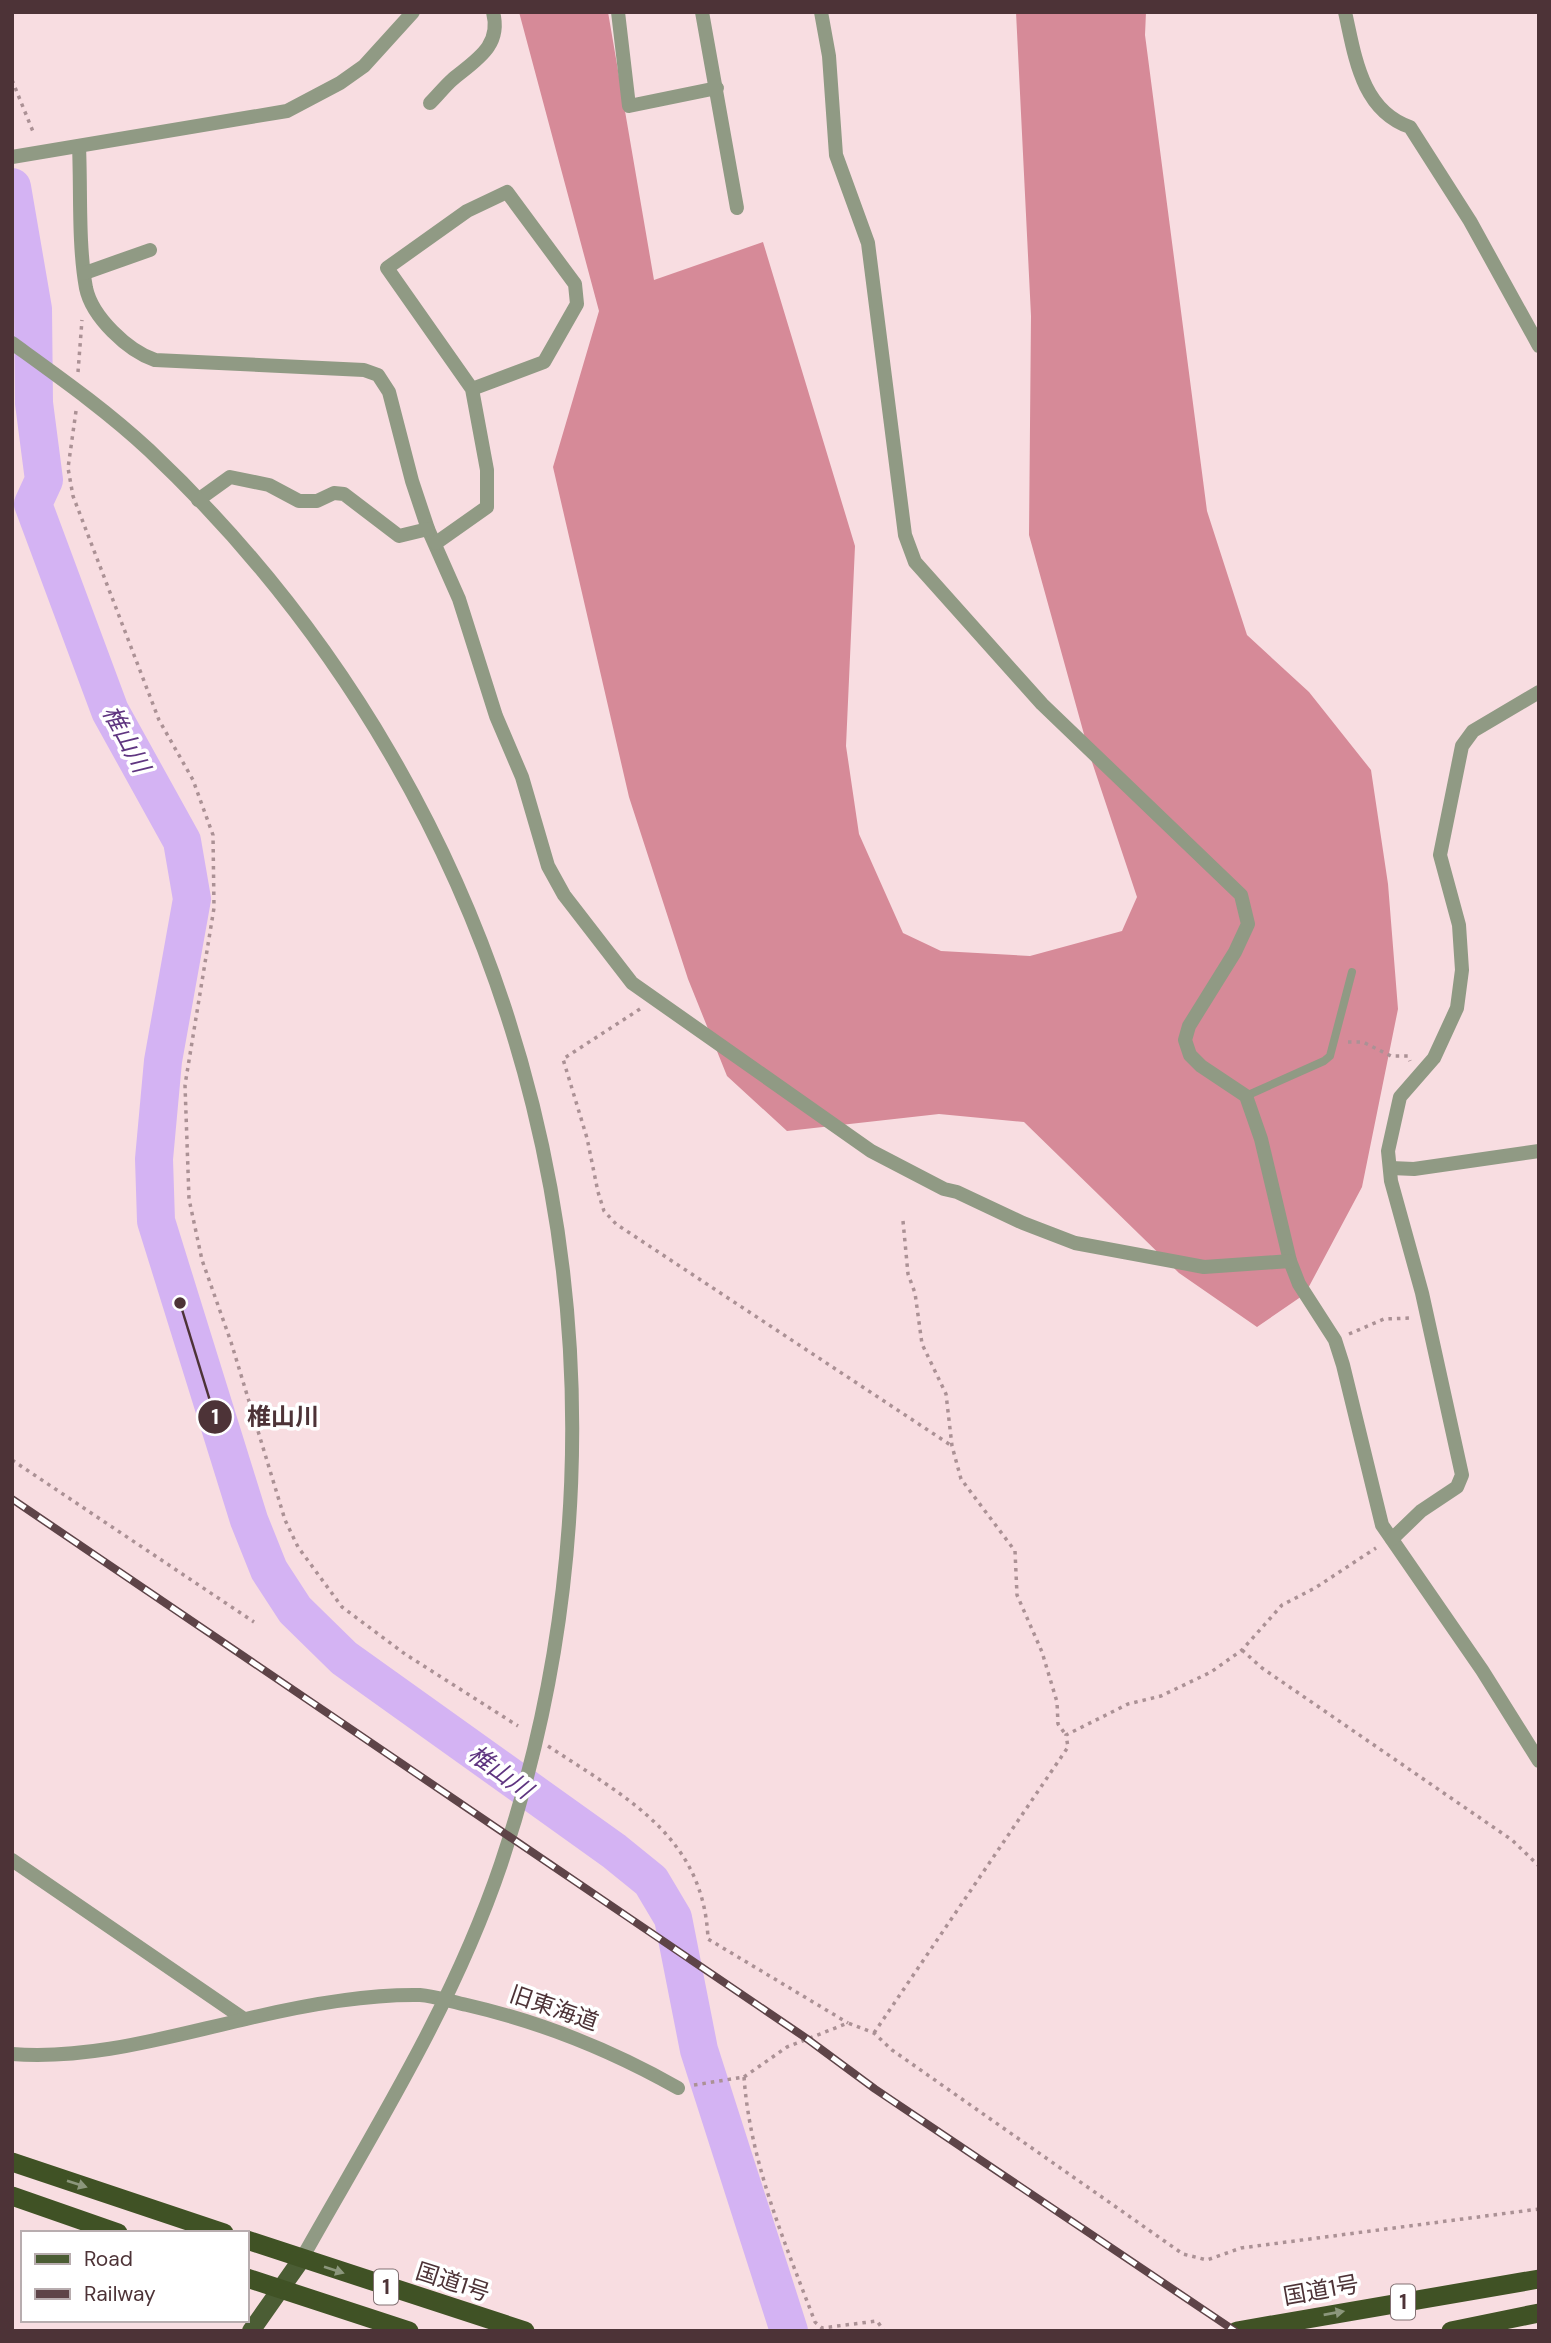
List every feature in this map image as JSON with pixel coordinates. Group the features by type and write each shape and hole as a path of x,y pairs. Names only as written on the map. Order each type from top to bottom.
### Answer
{"highway":[{"path":"12,2162 218,2231"},
{"path":"12,2196 112,2231"},
{"name":"国道1号","path":"248,2240 301,2260 526,2331"},
{"name":"1","path":"248,2278 409,2331"},
{"name":"国道1号","path":"1237,2331 1539,2279"},
{"path":"1451,2331 1539,2313"}],"main road":[{"path":"251,2331 301,2260"}],"street":[{"path":"12,157 287,111 331,89 364,66 414,12"},
{"path":"430,103 450,81 482,58 490,46 496,25 493,12"},
{"path":"618,12 629,106 717,88"},
{"path":"702,12 737,208"},
{"path":"821,12 829,55 836,155 869,243 892,438 910,549 926,576 1042,704 1241,895 1248,924 1235,952 1189,1026 1185,1040 1190,1055 1201,1066 1246,1096 1261,1139 1290,1261 1299,1284 1335,1340 1354,1399 1376,1511 1539,1761"},
{"path":"1345,12 1363,87 1398,123 1410,127 1470,221 1539,346"},
{"path":"79,146 86,290 111,329 138,354 155,360 364,370 378,375 392,400 412,481 428,529 459,599 500,727 522,777 555,881 632,983 655,996 871,1151 944,1189 957,1192 1023,1223 1075,1243 1204,1267 1290,1261"},
{"path":"436,543 487,508 487,470 472,389 387,268 467,211 507,192 575,284 577,304 544,362 472,389"},
{"path":"85,273 150,250"},
{"path":"12,343 92,401 151,452 198,500 290,608 379,735 429,826 499,992 555,1197 566,1289 573,1451 569,1540 560,1613 537,1734 512,1828 476,1933 437,2019 301,2260"},
{"path":"198,500 230,477 269,485 299,501 317,501 334,493 344,494 400,536 428,529"},
{"path":"1392,1539 1427,1506 1457,1487 1462,1475 1422,1293 1391,1181 1388,1151 1400,1097 1434,1058 1457,1008 1462,970 1458,925 1440,855 1462,746 1473,731 1539,692"},
{"path":"1391,1167 1414,1168 1539,1151"},
{"path":"12,1860 244,2019"},
{"name":"旧東海道","path":"12,2054 38,2056 125,2046 244,2019 344,2001 423,1995 489,2010 561,2033 612,2053 678,2088"}],"lane":[{"path":"1246,1096 1324,1061 1334,1042 1352,972"}],"path":[{"path":"12,80 34,134"},
{"path":"78,384 86,290"},
{"path":"76,410 68,468 73,496 159,720 193,780 213,835 214,908 185,1085 189,1199 202,1259 250,1403 271,1482 298,1548 342,1607 405,1654 519,1727"},
{"path":"655,996 618,1026 563,1059 587,1138 604,1211 615,1224 952,1446"},
{"path":"1334,1042 1363,1042 1391,1056 1408,1056 1410,1063 1406,1067"},
{"path":"874,2033 1068,1746 1066,1735 1058,1724 1057,1702 1042,1652 1017,1595 1014,1551 961,1479 952,1446 946,1394 922,1344 915,1293 908,1274 903,1221"},
{"path":"1335,1340 1384,1319 1414,1317 1416,1300 1422,1293"},
{"path":"12,1460 254,1622"},
{"path":"1066,1735 1128,1704 1189,1684 1242,1650 1282,1605 1392,1539"},
{"path":"1242,1650 1262,1668 1513,1840 1539,1866"},
{"path":"540,1741 653,1820 676,1843 691,1864 701,1888 707,1912 708,1939 848,2022 874,2033 892,2050 1184,2254 1207,2260 1241,2248 1539,2209"},
{"path":"678,2088 744,2077 788,2047 848,2022"},
{"path":"744,2077 746,2110 760,2164 815,2322 822,2328 877,2321 884,2331"}],"shaded area":[{"path":"519,12 608,12 654,280 763,242 855,546 846,746 859,834 903,933 941,951 1030,956 1122,931 1137,897 1090,756 1029,535 1031,316 1016,12 1146,12 1145,35 1207,511 1247,635 1309,692 1371,770 1388,884 1398,1009 1362,1187 1305,1294 1257,1327 1179,1273 1024,1122 939,1114 787,1131 727,1076 688,979 629,797 553,467 599,311"}],"waterway":[{"name":"椎山川","path":"12,187 33,309 34,403 44,480 33,504 110,711 182,841 192,899 163,1061 154,1159 156,1221 249,1520 269,1570 295,1610 344,1658 614,1851 651,1881 673,1918 699,2050 789,2331"}],"railway":[{"path":"12,1499 806,2038 875,2089 1235,2331"}],"place":[{"name":"椎山川","path":"180,1303"}]}
